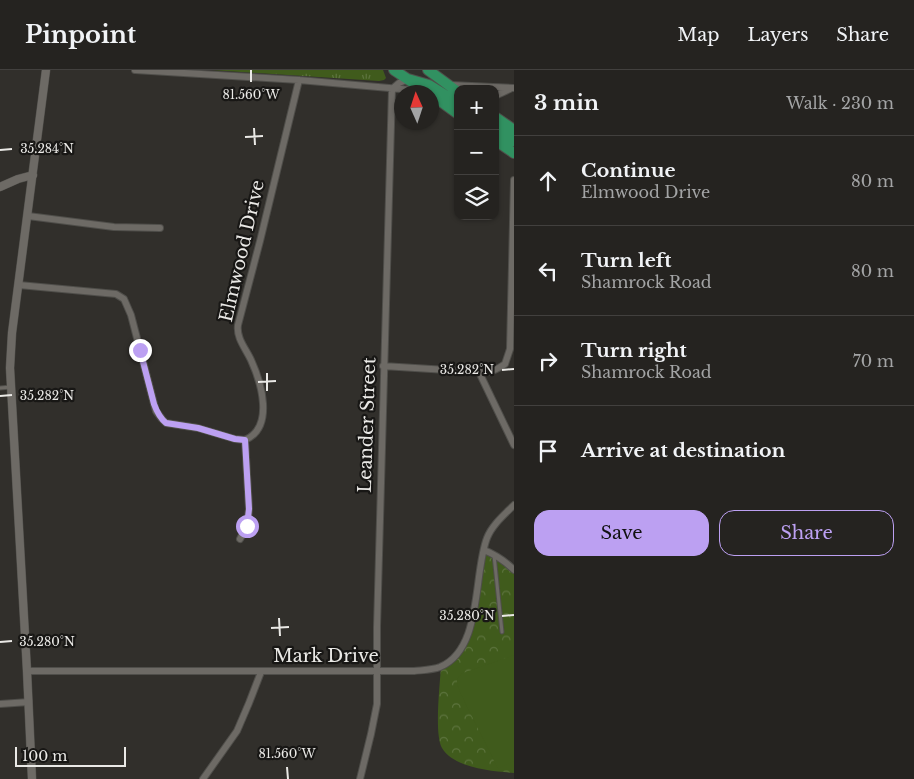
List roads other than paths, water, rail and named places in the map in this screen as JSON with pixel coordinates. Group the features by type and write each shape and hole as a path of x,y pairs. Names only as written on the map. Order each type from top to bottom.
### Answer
{"highway":[{"path":"394,70 417,85"},
{"path":"428,70 454,89"},
{"path":"408,79 432,86 454,100"},
{"path":"439,101 454,111"},
{"path":"499,120 514,130"},
{"path":"498,130 514,141"},
{"path":"499,143 514,154"}],"street":[{"path":"32,779 10,368 12,333 46,70"},
{"path":"135,70 299,80 392,89 408,79"},
{"name":"Elmwood Drive","path":"245,440 251,438 262,422 262,398 256,373 238,336 237,330 299,80"},
{"path":"448,85 454,85"},
{"path":"499,87 514,88 499,94"},
{"name":"Leander Street","path":"360,779 377,704 376,627 392,89"},
{"path":"0,186 32,175"},
{"path":"383,366 487,372 495,371 506,364 510,349 512,309 514,180"},
{"path":"28,216 114,227 160,228"},
{"path":"19,285 116,294 124,299 156,412 162,419 166,423 198,428 235,439 245,440 249,509 247,526 240,539"},
{"path":"479,372 514,445"},
{"name":"Mark Drive","path":"27,671 378,671 429,670 442,666 461,649 465,642 473,617 484,550 488,537 493,527 514,505"},
{"path":"484,550 494,554 514,570"},
{"path":"202,779 237,730 261,672"},
{"path":"0,704 29,702"}],"lane":[{"path":"0,388 11,387"},
{"path":"494,554 502,632"}]}
